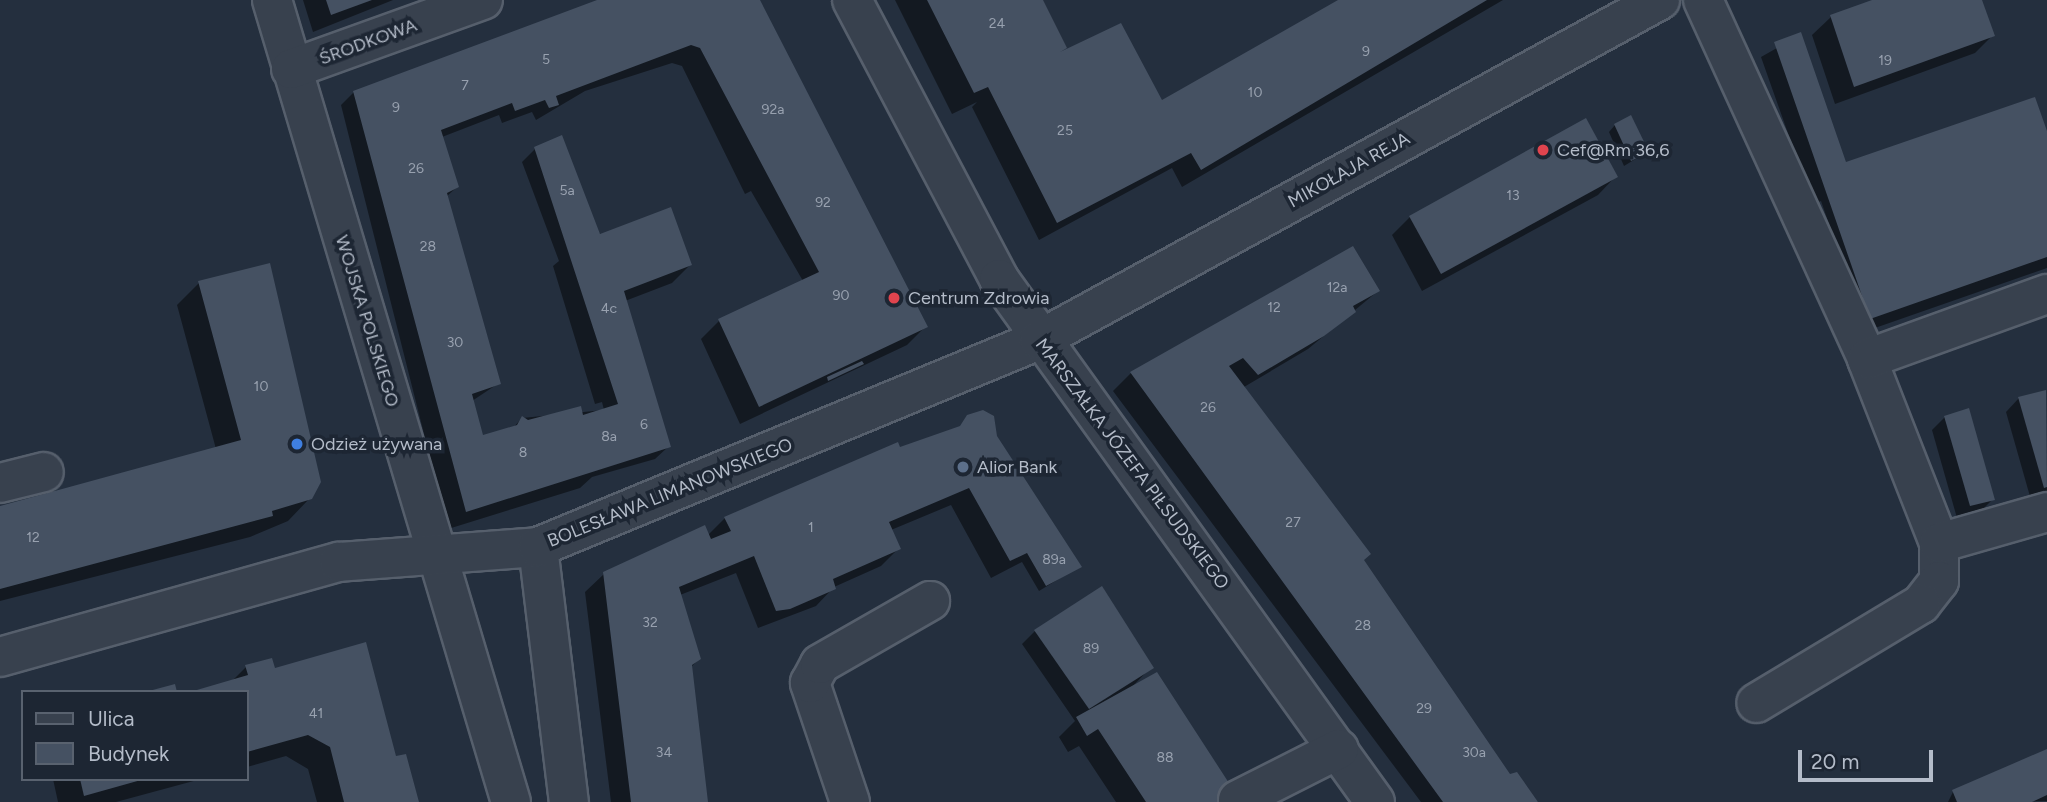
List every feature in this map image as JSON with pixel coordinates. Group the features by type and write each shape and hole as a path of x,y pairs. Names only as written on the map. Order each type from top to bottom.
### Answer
{"street":[{"name":"WOJSKA POLSKIEGO","path":"272,0 511,802"},
{"name":"ŚRODKOWA","path":"291,69 483,0"},
{"name":"MARSZAŁKA JÓZEFA PIŁSUDSKIEGO","path":"852,0 999,279 1039,340 1375,802"},
{"name":"MIKOŁAJA REJA","path":"1039,340 1660,0"},
{"path":"1703,0 1867,359 1939,543 1939,581 1922,604 1756,703"},
{"path":"1867,359 2047,294"},
{"name":"BOLESŁAWA LIMANOWSKIEGO","path":"0,657 340,562 538,547 1039,340"},
{"path":"0,483 44,472"},
{"path":"1939,543 2047,512"},
{"path":"538,547 569,802"},
{"path":"850,802 810,682 820,663 930,601"},
{"path":"1238,800 1339,749"}],"building":[{"path":"326,0 372,0 331,15"},
{"path":"597,0 760,0 928,327 759,407 718,319 819,272 700,48 691,45 556,96 559,105 549,108 545,100 515,111 512,103 441,130 459,187 447,193 501,384 472,394 483,435 517,425 522,416 528,420 581,406 583,415 618,404 534,147 562,135 600,234 671,207 692,265 624,291 671,447 466,512 353,91"},
{"path":"927,0 1043,0 1067,48 1060,52 1121,23 1162,100 1338,0 1487,0 1201,170 1191,153 1057,223 988,87 974,93"},
{"path":"1872,0 1982,0 1995,36 1854,87 1830,15"},
{"path":"1801,32 1846,162 2035,97 2047,131 2047,257 1870,319 1774,42"},
{"path":"1631,115 1649,152 1631,161 1614,124"},
{"path":"1586,118 1618,177 1441,274 1409,216"},
{"path":"1353,246 1380,291 1353,306 1356,312 1324,336 1258,375 1243,358 1229,366 1371,554 1364,560 1510,774 1517,772 1538,802 1443,802 1130,372"},
{"path":"270,263 321,482 312,499 272,511 273,516 0,589 0,506 241,440 198,281"},
{"path":"862,361 864,364 828,381 827,377"},
{"path":"2046,390 2047,487 2044,488 2018,397"},
{"path":"1969,408 1995,500 1970,506 1944,416"},
{"path":"983,410 994,416 997,436 1082,567 1046,586 1027,553 1010,561 969,488 889,522 901,549 833,579 836,589 790,609 776,611 754,556 679,587 701,659 692,665 708,802 631,802 603,572 705,525 711,539 731,531 724,517 898,442 900,447 960,426 967,415"},
{"path":"1102,586 1154,668 1089,709 1034,630"},
{"path":"366,642 396,756 406,754 419,802 344,802 330,747 308,735 248,752 248,690 197,690 248,675 245,665 272,658 275,668"},
{"path":"1157,672 1240,802 1146,802 1098,729 1087,736 1076,717"},
{"path":"175,684 176,690 153,690"},
{"path":"2047,749 2047,795 2032,802 1957,802 1952,790"},
{"path":"80,781 137,781 84,796"}],"place":[{"name":"Cef@Rm 36,6","path":"1543,150"},
{"name":"Centrum Zdrowia","path":"894,298"},
{"name":"Odzież używana","path":"297,444"},
{"name":"Alior Bank","path":"963,467"}]}
